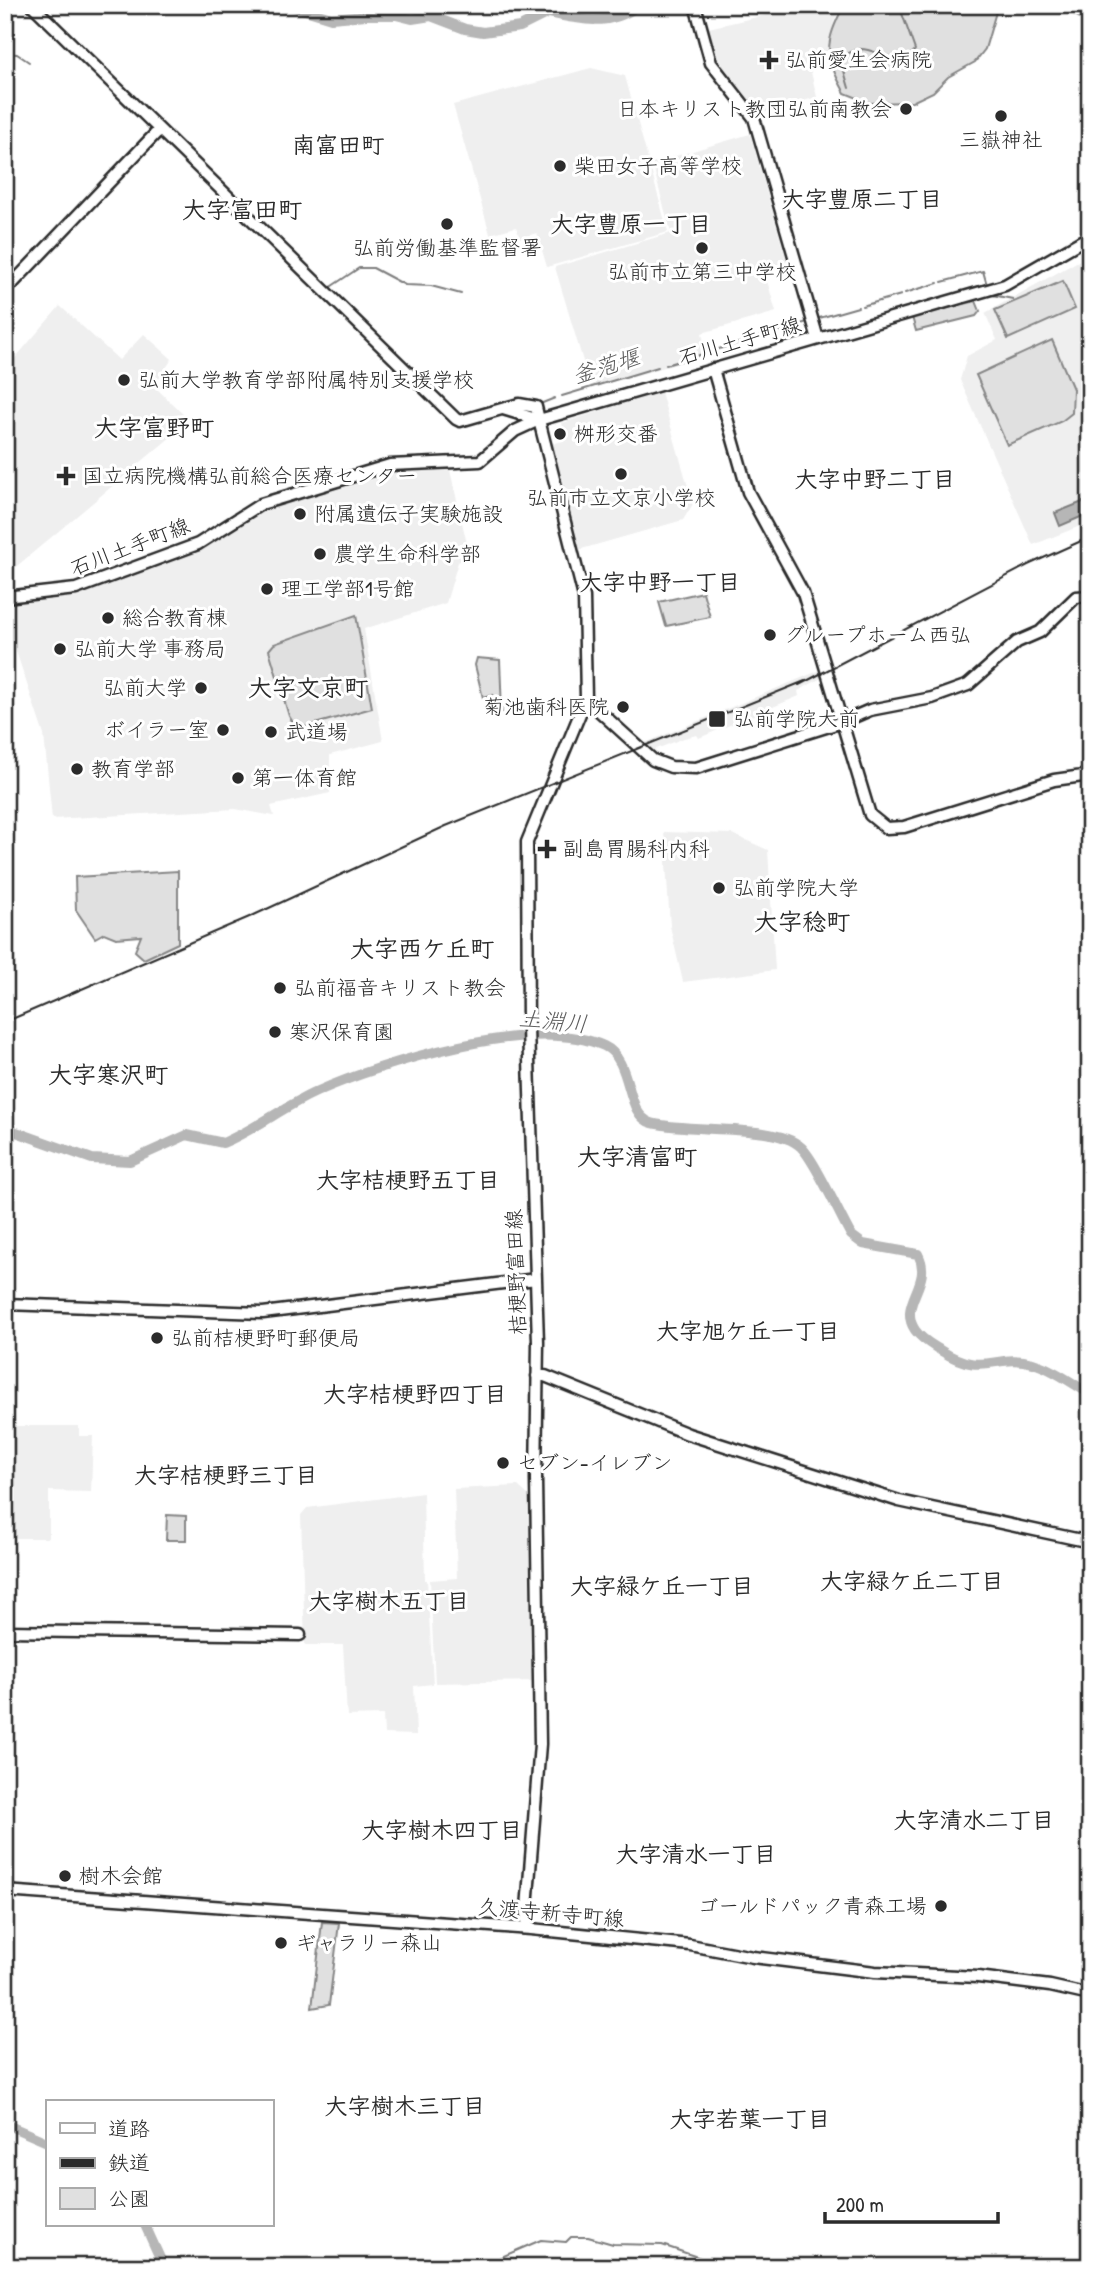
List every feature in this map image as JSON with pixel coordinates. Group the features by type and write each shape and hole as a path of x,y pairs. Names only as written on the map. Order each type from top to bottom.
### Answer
{"street":[{"path":"32,5 456,419 503,408 539,420"},
{"path":"695,5 711,63 754,118 818,339"},
{"path":"13,283 159,130"},
{"name":"石川土手町線","path":"5,597 76,590 198,544 261,505 379,469 400,463 480,461 514,431 539,420 1005,285 1090,236"},
{"path":"713,369 748,492 803,593 870,815 886,828 904,827 1054,780 1090,775"},
{"name":"桔梗野富田線","path":"531,1929 526,1921 540,1747 536,1279 528,1032 527,842 586,699 584,597 539,420"},
{"path":"586,699 653,760 680,769 696,768 842,722 870,710 932,698 968,684 1017,642 1041,632 1076,597 1090,596"},
{"path":"5,1304 292,1311 536,1279"},
{"path":"537,1376 545,1376 688,1434 899,1501 1090,1542"},
{"path":"5,1631 300,1635"},
{"name":"久渡寺新寺町線","path":"5,1891 531,1929 690,1945 753,1957 875,1972 1026,1983 1090,1995"}],"shaded area":[{"name":"弘前愛生会病院","path":"765,5 842,5 834,21 826,62 810,68 817,97 756,115 745,99 728,83 712,58 704,29 766,15"},
{"name":"柴田女子高等学校","path":"591,68 625,76 668,232 547,267 537,233 520,238 516,227 490,234 453,105"},
{"name":"弘前市立第三中学校","path":"750,134 787,262 764,270 776,312 702,333 707,355 591,388 555,267 671,233 652,163"},
{"path":"1090,242 1090,522 1033,545 960,380 967,356 997,340 985,313 1089,255 1083,246"},
{"name":"国立病院機構弘前総合医療センター","path":"60,306 119,360 144,334 172,359 154,386 190,421 5,576 5,370"},
{"name":"弘前市立文京小学校","path":"661,392 693,504 683,520 578,550 551,444 567,440 562,423"},
{"name":"弘前大学","path":"450,470 470,557 458,562 446,603 364,629 383,741 330,755 330,793 271,806 274,816 235,809 52,819 44,735 13,642 5,603 78,596 201,550 265,510 397,472"},
{"path":"1090,499 1090,513 1060,526 1055,513"},
{"name":"弘前学院大前","path":"823,669 825,676 798,691 799,696 699,738 697,735 684,738 649,752 640,745"},
{"name":"弘前学院大学","path":"664,832 732,834 768,850 775,970 683,982 670,926"},
{"path":"5,1388 14,1388 14,1426 79,1426 79,1436 93,1436 91,1492 49,1491 49,1538 5,1538"},
{"path":"518,1486 530,1497 536,1681 435,1683 430,1580 457,1578 454,1489"},
{"path":"423,1493 425,1580 433,1684 414,1686 416,1735 384,1734 383,1715 347,1716 343,1645 305,1645 301,1515 307,1508"}],"green space":[{"path":"844,5 998,5 985,49 975,62 948,77 933,92 912,102 870,103 845,93 830,59 830,40"},
{"path":"1063,281 1075,309 1008,339 995,310"},
{"path":"976,301 980,311 976,316 916,331 912,317"},
{"path":"1052,340 1073,389 1072,413 1062,421 1007,445 976,375"},
{"path":"703,592 710,617 666,626 659,602"},
{"path":"356,615 372,708 297,729 289,716 269,650 274,644"},
{"path":"477,658 500,660 502,712 498,712 493,695 483,698 475,665"},
{"path":"178,871 178,943 144,959 135,951 141,936 116,938 104,933 95,938 76,910 75,877"},
{"path":"167,1515 186,1516 186,1540 166,1540"},
{"path":"322,1922 339,1923 329,2005 312,2008"}],"waterway":[{"path":"289,5 331,18 396,15 412,19 431,16 465,29 483,32 520,27 548,13 572,18 606,19 617,17 638,5"},
{"path":"849,88 840,57 861,49 903,58 915,50 899,5"},
{"path":"1067,5 1090,20"},
{"path":"5,53 17,54 29,62"},
{"name":"釜萢堰","path":"329,288 359,268 373,268 405,285 431,286 461,294"},
{"name":"釜萢堰","path":"942,282 983,271 987,285"},
{"name":"釜萢堰","path":"905,293 938,283"},
{"name":"釜萢堰","path":"862,306 901,295"},
{"name":"釜萢堰","path":"992,295 1013,299"},
{"name":"釜萢堰","path":"816,319 858,307"},
{"name":"釜萢堰","path":"792,327 807,322"},
{"name":"釜萢堰","path":"712,351 786,329"},
{"name":"釜萢堰","path":"666,365 706,353"},
{"name":"釜萢堰","path":"562,396 658,367"},
{"name":"釜萢堰","path":"540,404 555,398"},
{"name":"土淵川","path":"5,1128 92,1159 130,1161 187,1135 223,1143 316,1092 418,1056 500,1039 539,1036 575,1038 604,1046 614,1053 637,1110 643,1118 652,1123 753,1131 789,1139 801,1147 820,1176 851,1235 863,1244 918,1254 922,1275 910,1311 915,1330 927,1342 968,1363 1009,1360 1033,1363 1090,1394"},
{"path":"5,2124 46,2142"},
{"path":"145,2226 164,2267"},
{"path":"478,2267 541,2240 566,2242 571,2237 588,2237 613,2244 662,2245 727,2267"}],"railway":[{"path":"799,685 1028,565 1090,537"},
{"path":"5,1022 254,915 446,826 805,681"}],"place":[{"name":"弘前愛生会病院","path":"769,60"},
{"name":"日本キリスト教団弘前南教会","path":"906,109"},
{"name":"三嶽神社","path":"1001,116"},
{"name":"柴田女子高等学校","path":"560,166"},
{"name":"弘前労働基準監督署","path":"447,224"},
{"name":"弘前市立第三中学校","path":"702,248"},
{"name":"弘前大学教育学部附属特別支援学校","path":"124,380"},
{"name":"桝形交番","path":"560,434"},
{"name":"弘前市立文京小学校","path":"621,474"},
{"name":"国立病院機構弘前総合医療センター","path":"66,476"},
{"name":"附属遺伝子実験施設","path":"300,514"},
{"name":"農学生命科学部","path":"320,554"},
{"name":"理工学部1号館","path":"267,589"},
{"name":"総合教育棟","path":"108,618"},
{"name":"グループホーム西弘","path":"770,635"},
{"name":"弘前大学 事務局","path":"60,649"},
{"name":"弘前大学","path":"201,688"},
{"name":"菊池歯科医院","path":"623,707"},
{"name":"弘前学院大前","path":"717,719"},
{"name":"ボイラー室","path":"223,730"},
{"name":"武道場","path":"271,732"},
{"name":"教育学部","path":"77,769"},
{"name":"第一体育館","path":"238,778"},
{"name":"副島胃腸科内科","path":"547,849"},
{"name":"弘前学院大学","path":"719,888"},
{"name":"弘前福音キリスト教会","path":"280,988"},
{"name":"寒沢保育園","path":"275,1032"},
{"name":"弘前桔梗野町郵便局","path":"157,1338"},
{"name":"セブン-イレブン","path":"503,1463"},
{"name":"樹木会館","path":"65,1876"},
{"name":"ゴールドパック青森工場","path":"941,1906"},
{"name":"ギャラリー森山","path":"281,1943"}],"district":[{"name":"南富田町","path":"338,145"},
{"name":"大字豊原二丁目","path":"862,199"},
{"name":"大字富田町","path":"242,210"},
{"name":"大字豊原一丁目","path":"631,224"},
{"name":"大字富野町","path":"154,428"},
{"name":"大字中野二丁目","path":"875,479"},
{"name":"大字中野一丁目","path":"660,582"},
{"name":"大字文京町","path":"308,688"},
{"name":"大字稔町","path":"802,922"},
{"name":"大字西ケ丘町","path":"422,949"},
{"name":"大字寒沢町","path":"108,1075"},
{"name":"大字清富町","path":"637,1157"},
{"name":"大字桔梗野五丁目","path":"408,1180"},
{"name":"大字旭ケ丘一丁目","path":"748,1331"},
{"name":"大字桔梗野四丁目","path":"415,1394"},
{"name":"大字桔梗野三丁目","path":"226,1475"},
{"name":"大字緑ケ丘二丁目","path":"912,1581"},
{"name":"大字緑ケ丘一丁目","path":"662,1586"},
{"name":"大字樹木五丁目","path":"389,1601"},
{"name":"大字清水二丁目","path":"974,1820"},
{"name":"大字樹木四丁目","path":"442,1830"},
{"name":"大字清水一丁目","path":"696,1854"},
{"name":"大字樹木三丁目","path":"405,2106"},
{"name":"大字若葉一丁目","path":"750,2119"}]}
